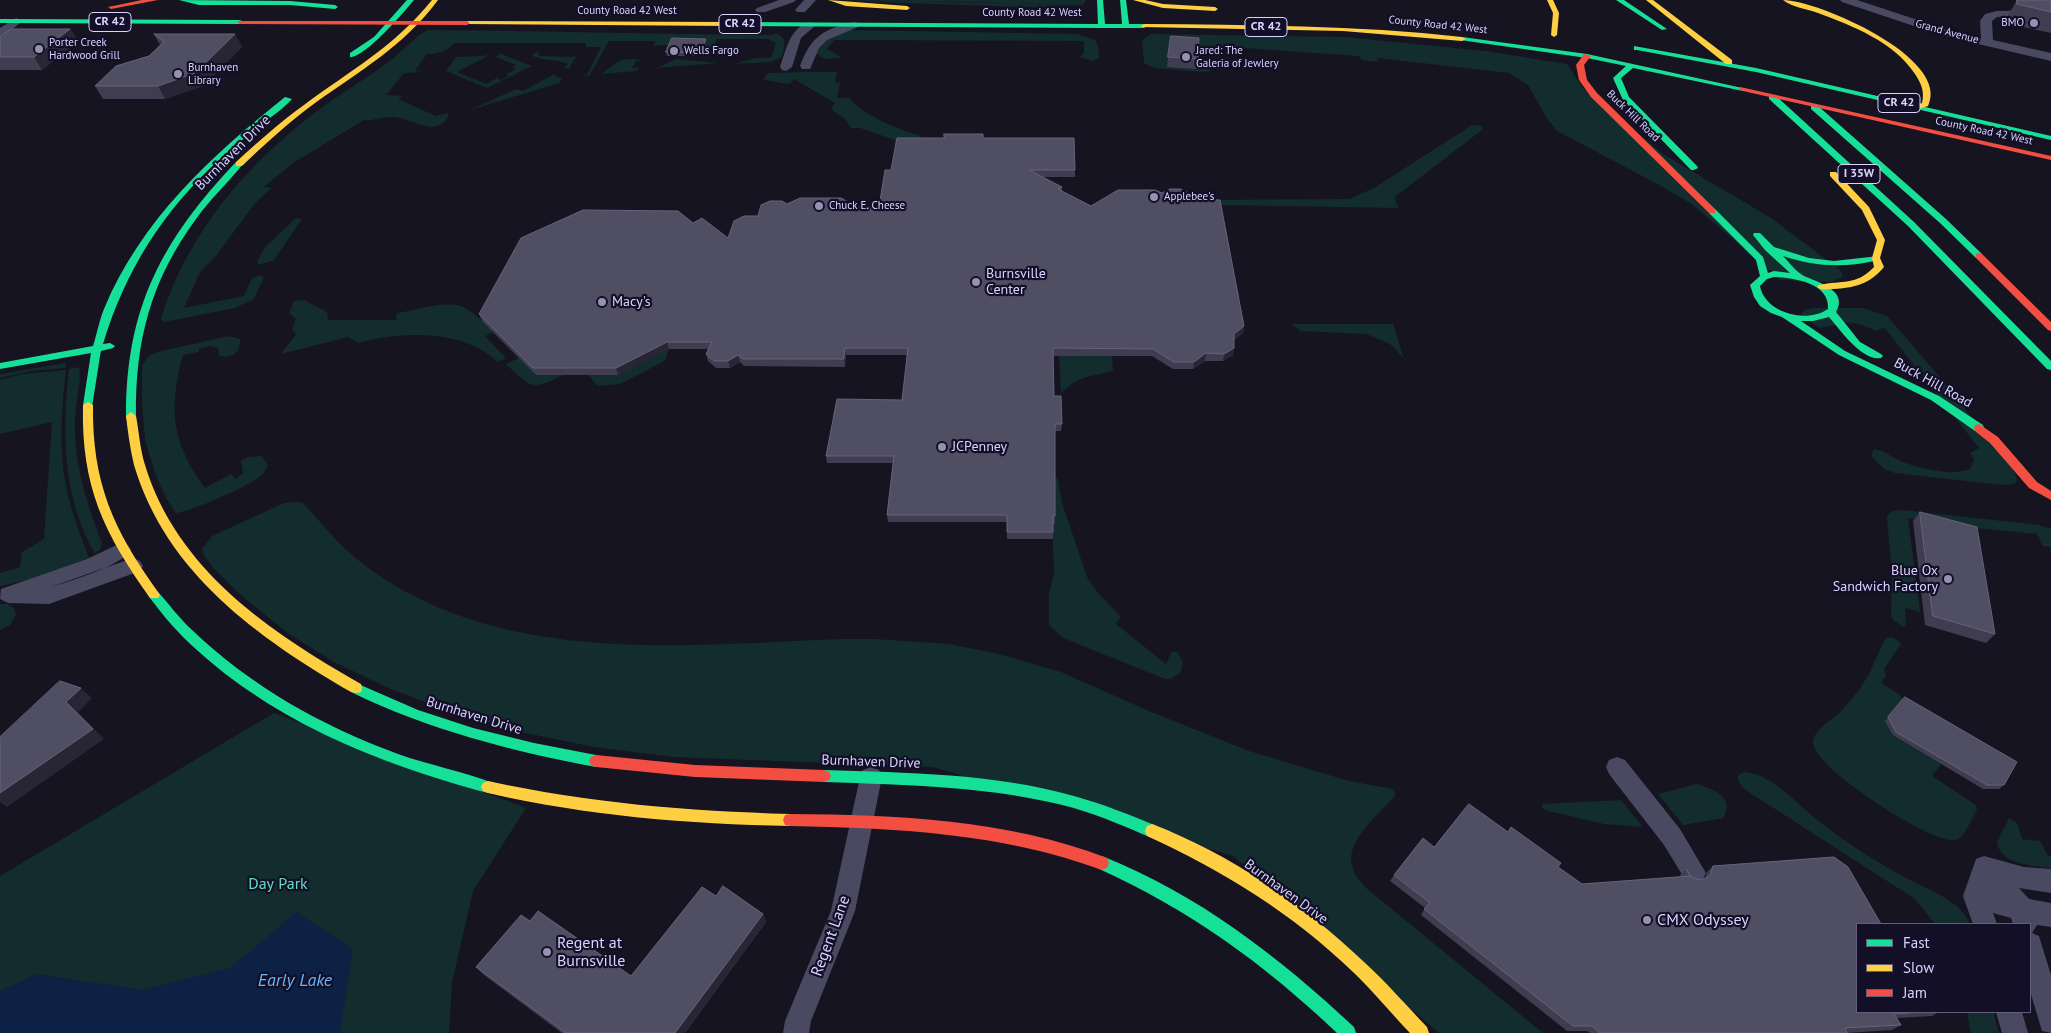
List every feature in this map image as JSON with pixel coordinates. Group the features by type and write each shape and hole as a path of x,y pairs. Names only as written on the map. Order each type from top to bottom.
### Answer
{"main road":[{"name":"CR 42","path":"154,0 106,7 174,5"},
{"name":"County Road 42 West","path":"1098,7 1123,6 1227,11 1163,6 1136,0"},
{"path":"1550,0 1556,13 1554,35"},
{"path":"1619,0 1672,35"},
{"name":"I 35W","path":"1650,0 1766,92 1863,178 1968,281 2051,367"},
{"path":"1786,0 1841,20 1899,51 1916,66 1921,74 1928,96 1927,102 1920,107 1891,112 1802,103"},
{"path":"174,5 199,2 290,3 342,8"},
{"path":"1773,3 1832,27 1867,45"},
{"path":"390,8 407,4 435,6"},
{"path":"343,62 376,38 407,4"},
{"path":"810,25 844,16 918,10 846,4 827,7"},
{"name":"Burnhaven Drive","path":"435,6 389,50 285,122 253,150 222,181 184,228 154,282 133,341 129,408 131,430 152,502 167,529 198,573 245,618 317,668 415,714 491,738 570,756 658,768 940,780 985,785 1080,804 1168,838 1217,862 1262,889 1349,958 1421,1033"},
{"path":"1123,6 1126,26"},
{"name":"CR 42","path":"756,10 801,10 827,7"},
{"path":"1098,7 1102,26"},
{"path":"671,24 763,20 777,18 801,10"},
{"name":"County Road 42 West","path":"0,21 1126,26 1299,28 1382,32 1588,52 1632,65 2047,158"},
{"name":"County Road 42 West","path":"1629,46 1829,87 2051,138"},
{"path":"1688,46 1757,103"},
{"name":"Buck Hill Road","path":"1588,52 1580,65 1583,80 1594,95 1760,259 1764,276 1756,280 1754,286 1755,294 1772,309 1785,315 1842,353 1935,398 1959,413 1994,440 2033,485 2051,496"},
{"path":"1881,54 1911,76 1928,96 1940,106 1970,119"},
{"name":"I 35W","path":"1754,59 1824,115 1887,170 1950,228 2051,328"},
{"name":"Buck Hill Road","path":"1632,65 1617,78 1626,98 1704,179"},
{"name":"Burnhaven Drive","path":"301,90 225,149 171,205 134,256 118,287 94,349 87,397 88,444 96,488 107,521 121,550 152,595 194,641 276,702 317,724 350,740 417,766 501,791 622,812 692,818 861,822 973,830 1018,837 1103,863 1184,902 1229,929 1314,999 1348,1033"},
{"path":"1822,287 1856,285 1870,279 1879,267 1876,258 1881,240 1866,209 1847,187 1826,168"},
{"path":"1749,227 1768,248 1799,276 1822,287 1835,301 1835,308 1832,314 1824,318 1814,319 1785,315"},
{"path":"1768,248 1828,266 1856,265 1876,258"},
{"path":"1764,276 1774,274 1799,276"},
{"name":"Buck Hill Road","path":"1832,314 1857,344 1887,362"},
{"path":"0,366 133,341"},
{"name":"Buck Hill Road","path":"1931,383 1944,390"}],"street":[{"path":"756,10 790,0"},
{"path":"801,10 810,0"},
{"name":"Grand Avenue","path":"1846,0 1948,34 2051,58"},
{"path":"1987,43 1986,21 1989,16 1997,14 2051,13"},
{"path":"0,34 16,21"},
{"path":"786,66 796,37 810,25"},
{"path":"806,66 816,41 826,34 854,25"},
{"path":"121,550 94,564 8,595 49,596 133,566"},
{"path":"1617,767 1672,837 1694,873"},
{"name":"Regent Lane","path":"796,1033 798,1022 843,911 871,777"},
{"path":"1984,867 2024,878 2051,882"},
{"path":"1984,867 1975,896 1985,923"},
{"path":"1984,867 2023,916"},
{"path":"1975,896 2023,916 2051,914"},
{"path":"2031,949 2051,1022"},
{"path":"2009,1013 2015,1033"}],"green space":[{"path":"840,0 1085,0 1085,2 1083,5"},
{"path":"847,1 967,2 1084,6 1021,7"},
{"path":"427,30 772,35 776,33 784,40 785,46 782,57 770,62 734,64 755,58 771,58 776,43 768,39 717,39 713,47 704,47 706,42 653,46 655,41 609,41 589,76 577,76 587,75 601,47 586,47 585,43 454,43 442,51 427,54 415,71 423,72 404,73 386,95 403,96 398,99 436,116 447,113 449,115 444,122 438,126 431,127 396,117 364,120 293,163 264,187 272,188 255,203 216,256 200,272 184,308 244,296 252,278 260,275 264,277 254,299 235,308 164,322 161,319 187,256 205,227 247,174 297,127 331,101 389,62"},
{"path":"850,30 1077,34 1095,40 1098,45 1099,58 1092,61 1080,57 1084,53 1084,41 834,40 827,49 842,58 825,59 816,54 820,42"},
{"path":"1151,34 1345,37 1485,51 1567,64 1583,88 1663,154 1771,218 1843,274 1841,278 1831,282 1781,280 1693,205 1557,131 1546,117 1528,85 1509,73 1377,58 1379,62 1363,60 1358,56 1217,46 1219,49 1207,48 1207,52 1203,53 1204,56 1197,55 1197,61 1201,61 1201,67 1210,67 1210,71 1154,68 1144,63 1142,40"},
{"path":"539,52 539,56 573,57 578,53 569,69 563,68 568,64 532,56 534,53"},
{"path":"499,53 532,66 487,88 446,71 456,57 483,56 487,54 486,57 457,72 486,84 497,78 501,80 509,76 506,74 516,69 512,67 516,65 494,56 498,56"},
{"path":"625,59 645,60 636,61 632,68 640,68 636,71 601,74 619,61"},
{"path":"676,59 719,63 656,68"},
{"path":"549,72 562,79 559,83 470,110 516,89 523,91 553,75"},
{"path":"837,72 835,82 840,83 837,98 850,98 871,116 921,136 920,145 894,145 895,140 860,128 851,128 844,118 831,109 835,103 794,79 789,84 764,80 765,76 769,73"},
{"path":"1472,125 1482,126 1482,130 1396,196 1395,200 1399,208 1219,205 1194,200 1349,199 1374,188"},
{"path":"296,218 302,219 274,260 259,265 257,262 265,247"},
{"path":"304,300 327,312 328,320 396,320 397,313 448,304 463,307 479,318 493,332 485,336 506,358 498,362 484,351 450,338 412,335 393,336 358,343 348,337 281,354 296,334 292,329 296,319 289,313 294,301"},
{"path":"1813,308 1863,308 1887,316 1938,375 2015,472 2017,480 2015,484 2002,485 1895,473 1884,469 1871,456 1874,449 1918,467 1954,472 1970,469 1974,459 1970,453 1979,448 1884,327 1876,331 1859,324 1847,323 1819,328 1801,314 1805,310"},
{"path":"1291,324 1393,324 1404,359 1390,344 1367,334 1301,331"},
{"path":"229,336 240,339 239,348 231,356 219,355 218,348 210,346 199,349 199,352 183,355 175,392 176,425 180,441 194,472 205,488 231,474 236,479 243,473 241,461 248,457 262,456 268,466 260,477 242,487 205,504 176,513 167,500 155,473 145,440 142,403 142,365 149,356 157,352"},
{"path":"669,349 665,360 661,363 620,384 598,386 588,375 618,375"},
{"path":"1059,356 1112,356 1113,371 1086,377 1073,383 1061,393"},
{"path":"519,358 536,375 563,375 545,383 532,384 521,378 506,364"},
{"path":"66,363 65,368 31,371 0,378 0,374"},
{"path":"79,367 80,379 75,415 75,437 82,484 102,543 101,548 95,554 76,510 67,464 65,416 69,369"},
{"path":"66,370 62,420 64,470 72,510 89,558 28,580 0,586 0,573 20,567 22,552 44,539 52,422 0,434 0,380 22,374"},
{"path":"1055,476 1058,480 1062,503 1087,577 1098,593 1121,617 1116,624 1166,664 1172,652 1177,652 1183,661 1181,672 1171,679 1165,679 1063,638 1049,625 1049,593 1054,573 1052,524 1055,523"},
{"path":"284,503 303,503 358,560 411,595 469,619 529,634 591,642 654,645 875,639 949,644 999,654 1061,672 1149,711 1249,751 1349,781 1393,789 1394,797 1363,830 1356,842 1352,854 1352,866 1358,879 1371,892 1543,1033 1439,1033 1233,856 933,767 673,757 594,747 526,733 453,713 386,687 334,662 289,634 244,598 214,569 203,554 202,549 212,536"},
{"path":"1903,510 2039,525 2051,529 2051,547 2043,546 2037,534 1975,528 1908,518 1920,612 1905,608 1906,626 1904,627 1893,620 1891,616 1892,572 1887,519 1887,516 1892,511"},
{"path":"0,604 8,604 14,608 16,615 10,625 0,630"},
{"path":"1891,637 1901,644 1884,669 1886,676 1881,683 1899,694 1941,764 1932,776 1976,805 1977,810 1968,828 1962,836 1955,840 1942,838 1923,830 1875,802 1832,769 1818,754 1813,743 1819,729 1840,712 1858,690 1868,676 1886,638"},
{"name":"Day Park","path":"274,713 526,808 473,891 452,983 449,1033 0,1033 0,876"},
{"path":"1745,772 1766,779 1776,785 1811,815 1854,847 1889,869 1946,898 1960,909 1970,923 1934,923 1915,899 1744,789 1738,781 1738,775"},
{"path":"1696,784 1715,791 1725,800 1727,805 1723,818 1683,825 1658,794"},
{"path":"1621,800 1643,827 1604,824 1542,808 1542,804"},
{"path":"2009,818 2017,823 2022,839 2040,841 2048,856 2051,856 2051,868 2019,863 2011,860 1999,850 1997,842"},
{"path":"1967,1013 1993,1013 1999,1033 1971,1033"}],"water":[{"name":"Early Lake","path":"296,912 353,949 340,1033 0,1033 0,991 37,974 143,990 230,968"}],"building":[{"path":"2017,0 2051,0 2051,12 2017,4"},
{"path":"11,29 70,29 34,57 0,57 0,37"},
{"path":"154,34 235,34 195,73 158,86 95,86 116,66 149,56 164,42"},
{"path":"1171,36 1199,38 1198,59 1168,57"},
{"path":"672,38 706,39 700,53 666,52"},
{"path":"944,134 983,134 983,138 1074,138 1075,170 1029,170 1062,187 1058,189 1091,206 1118,190 1155,190 1162,193 1170,189 1180,189 1189,193 1190,199 1220,200 1244,326 1234,334 1234,348 1224,354 1206,353 1194,362 1174,362 1153,349 1053,348 1054,396 1061,396 1062,424 1055,424 1055,516 1053,516 1053,532 1007,532 1007,515 887,515 894,456 826,456 837,399 902,400 908,348 845,348 844,359 743,359 738,355 728,361 714,361 706,354 712,342 667,342 616,368 533,368 479,314 521,238 583,210 678,211 693,223 702,218 728,238 734,221 744,216 758,216 761,205 770,201 782,201 787,204 800,198 841,198 857,207 879,207 885,170 891,170 897,138 944,138"},
{"path":"1920,512 1977,527 1995,634 1933,616"},
{"path":"60,681 81,688 66,702 93,729 0,793 0,737"},
{"path":"1905,697 2017,762 2004,785 1987,785 1896,732 1888,717"},
{"name":"CMX Odyssey","path":"1469,804 1508,832 1511,827 1561,863 1558,867 1582,884 1690,876 1686,869 1691,877 1701,880 1710,876 1713,866 1834,857 1848,867 1880,923 1856,923 1856,1013 1908,1013 1894,1014 1901,1025 1845,1028 1847,1033 1600,1033 1592,1026 1573,1026 1424,909 1430,903 1394,875 1423,838 1434,847"},
{"name":"Regent at Burnsville","path":"723,886 763,914 675,1033 566,1033 476,967 521,915 530,921 538,911 631,976 702,887 716,896"}],"traffic: fast":[{"path":"182,0 199,3 290,3 335,7"},
{"path":"353,55 376,38 411,0"},
{"path":"1100,0 1102,26"},
{"path":"1123,0 1126,26"},
{"path":"1619,0 1664,29"},
{"path":"0,21 240,22"},
{"path":"730,24 1144,26"},
{"path":"1462,39 1587,56 1743,89"},
{"path":"1637,48 1756,70 2051,138"},
{"path":"1632,65 1617,78 1626,98 1694,168"},
{"path":"1772,97 1911,224 2051,367"},
{"path":"88,405 95,356 108,310 128,269 152,230 181,194 214,161 288,99"},
{"path":"1814,107 1943,221 1979,256"},
{"path":"131,416 131,380 135,345 144,311 157,278 173,247 192,218 214,190 239,164"},
{"path":"1712,211 1760,259 1764,276"},
{"path":"1757,235 1799,277"},
{"path":"1768,248 1821,263 1861,262 1876,258"},
{"path":"1774,274 1803,278 1823,287 1830,293 1834,301 1833,310 1825,316 1800,318 1786,316 1764,304 1757,295 1755,285 1764,277 1774,274"},
{"path":"1832,314 1857,344 1878,356"},
{"path":"1785,315 1842,353 1935,398 1979,428"},
{"path":"0,366 110,346"},
{"path":"154,595 185,631 221,664 261,693 304,718 349,740 396,759 442,775 488,787"},
{"path":"356,688 384,702 443,725 504,742 596,761"},
{"path":"824,776 944,781 1033,792 1085,805 1152,831"},
{"path":"1102,863 1170,896 1233,936 1292,982 1348,1033"}],"traffic: slow":[{"path":"239,164 295,115 394,44 408,32 435,0"},
{"path":"831,0 846,4 907,8"},
{"path":"1136,0 1163,6 1215,9"},
{"path":"1550,0 1556,13 1554,35"},
{"path":"1649,0 1729,62"},
{"path":"1786,0 1822,12 1862,29 1898,51 1912,64 1922,79 1927,97 1925,104 1906,111"},
{"path":"467,23 730,24"},
{"path":"1144,26 1343,29 1423,34 1462,39"},
{"path":"1822,287 1860,282 1873,274 1879,267 1876,258 1881,240 1866,209 1833,174"},
{"path":"88,405 90,458 95,483 112,529 124,551 154,595"},
{"path":"131,416 139,464 155,507 178,545 206,580 240,611 276,639 315,665 356,688"},
{"path":"488,787 526,796 601,808 714,818 790,820"},
{"path":"1152,831 1234,873 1286,907 1335,945 1358,966 1421,1033"}],"traffic: jam":[{"path":"111,7 155,0"},
{"path":"240,22 467,23"},
{"path":"1587,56 1580,65 1583,80 1594,95 1712,211"},
{"path":"1743,89 2051,158"},
{"path":"1979,256 2051,328"},
{"path":"1979,428 1994,440 2033,485 2051,496"},
{"path":"596,761 695,771 824,776"},
{"path":"790,820 901,824 984,832 1046,845 1102,863"}],"place":[{"name":"BMO","path":"2034,23"},
{"name":"Porter Creek Hardwood Grill","path":"39,49"},
{"name":"Wells Fargo","path":"674,51"},
{"name":"Jared: The Galeria of Jewlery","path":"1186,57"},
{"name":"Burnhaven Library","path":"178,74"},
{"name":"Applebee's","path":"1154,197"},
{"name":"Chuck E. Cheese","path":"819,206"},
{"name":"Burnsville Center","path":"976,282"},
{"name":"Macy's","path":"602,302"},
{"name":"JCPenney","path":"942,447"},
{"name":"Blue Ox Sandwich Factory","path":"1948,579"},
{"name":"CMX Odyssey","path":"1647,920"},
{"name":"Regent at Burnsville","path":"547,952"}]}
